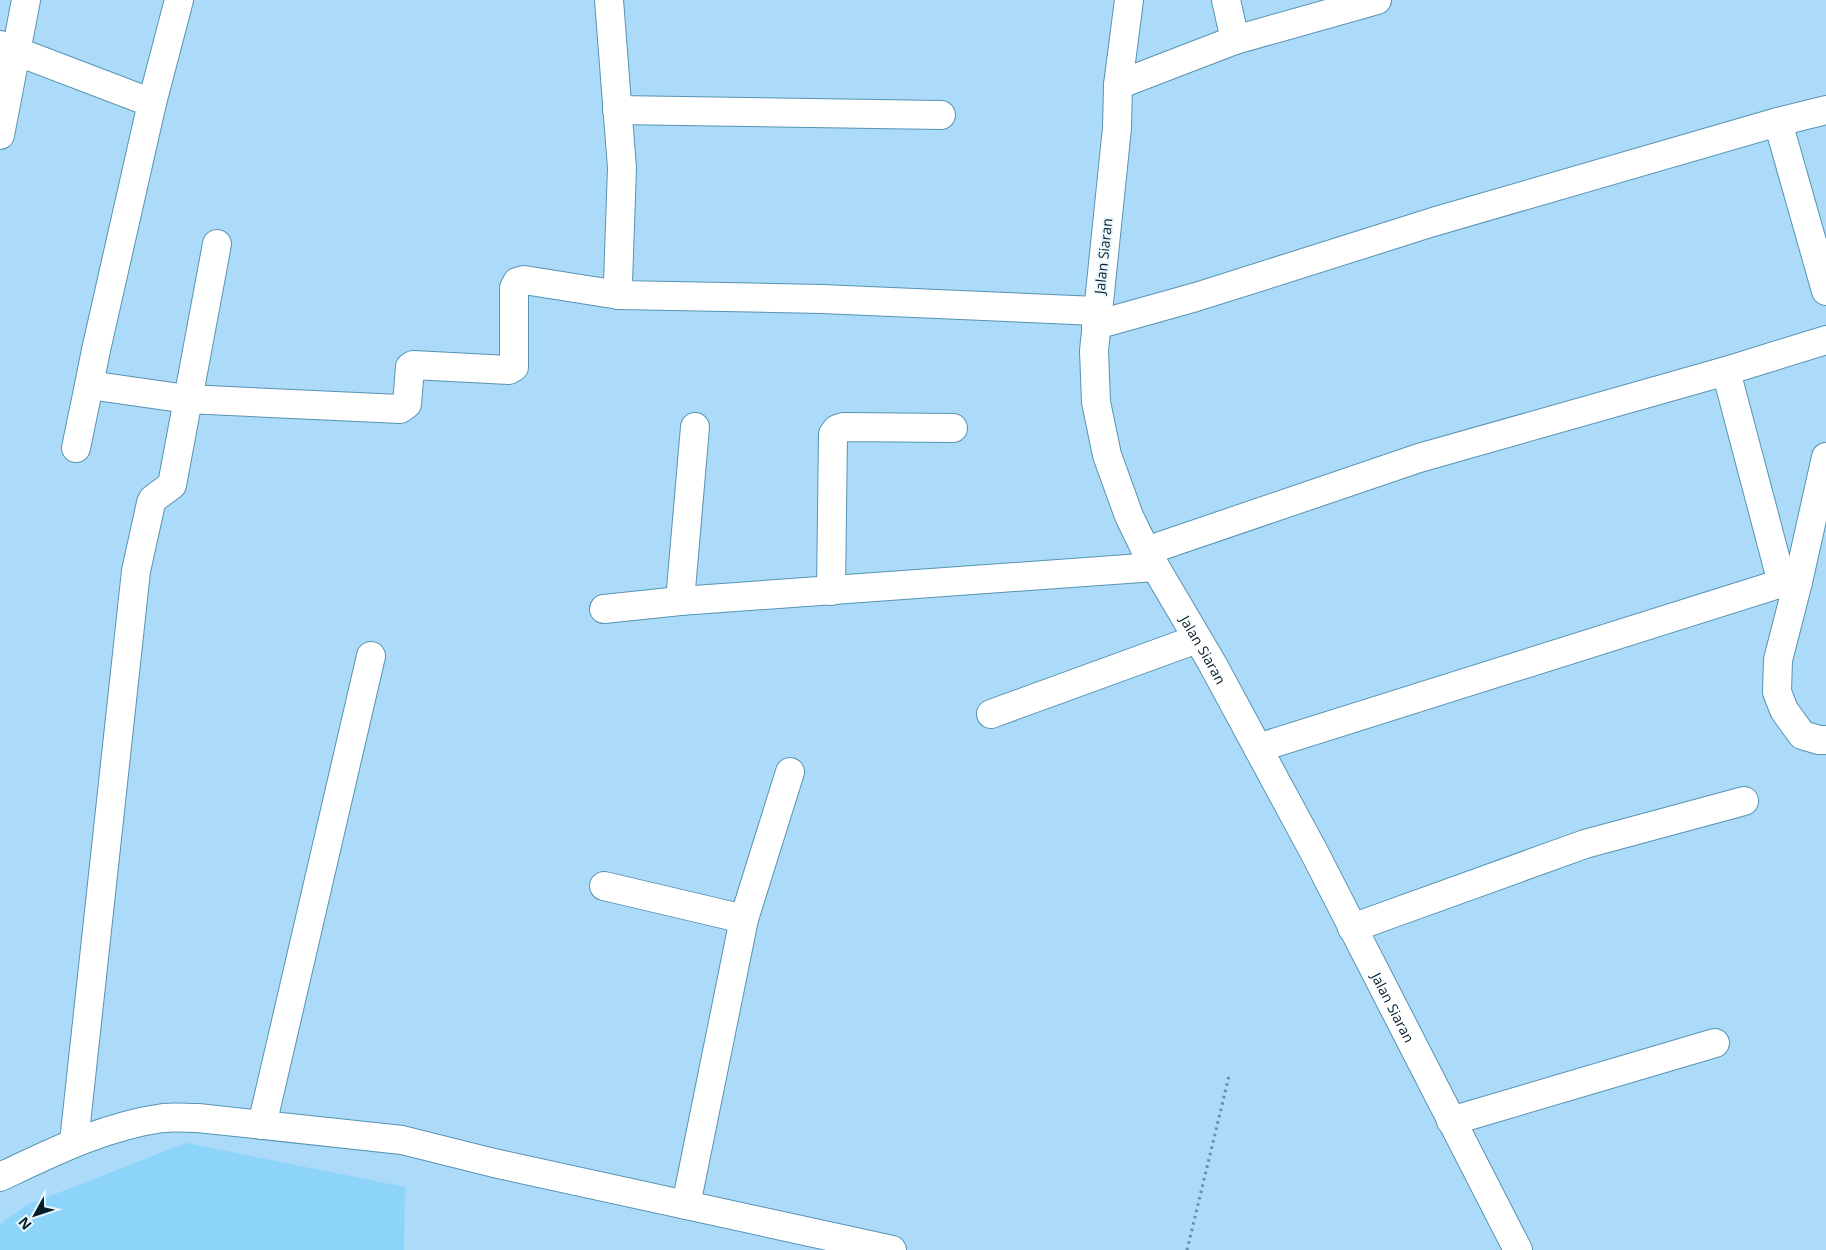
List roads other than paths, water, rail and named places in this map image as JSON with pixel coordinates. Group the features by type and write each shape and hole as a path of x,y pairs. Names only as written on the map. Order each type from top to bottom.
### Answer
{"street":[{"path":"0,135 8,48 26,0"},
{"path":"76,448 96,350 152,103 179,0"},
{"path":"609,0 622,168 619,295"},
{"name":"Jalan Siaran","path":"1129,0 1118,85 1117,128 1094,351 1096,402 1104,442 1121,494 1150,559 1198,639 1314,852 1518,1250"},
{"path":"1226,0 1235,40"},
{"path":"1118,85 1235,40 1377,0"},
{"path":"8,48 152,103"},
{"path":"617,110 941,115"},
{"path":"89,385 187,399 402,408 407,404 410,367 412,365 510,370 514,367 514,288 517,282 524,280 619,295 822,300 1097,318 1196,297 1433,222 1778,122 1826,110"},
{"path":"1778,122 1826,291"},
{"path":"74,1142 136,571 151,503 172,485 217,244"},
{"path":"604,609 680,601 831,591 1150,559 1420,458 1726,371 1826,340"},
{"path":"1726,371 1790,582"},
{"path":"680,601 695,427"},
{"path":"831,591 834,434 837,429 843,427 953,428"},
{"path":"1826,457 1790,582 1778,660 1777,692 1784,710 1802,735 1826,740"},
{"path":"1258,748 1790,582"},
{"path":"991,714 1198,639"},
{"path":"262,1125 372,656"},
{"path":"686,1205 744,919 790,772"},
{"path":"1352,928 1585,844 1744,801"},
{"path":"604,886 744,919"},
{"path":"1451,1121 1715,1043"},
{"path":"0,1177 74,1142 125,1125 165,1118 198,1118 402,1140 494,1163 892,1250"}]}
